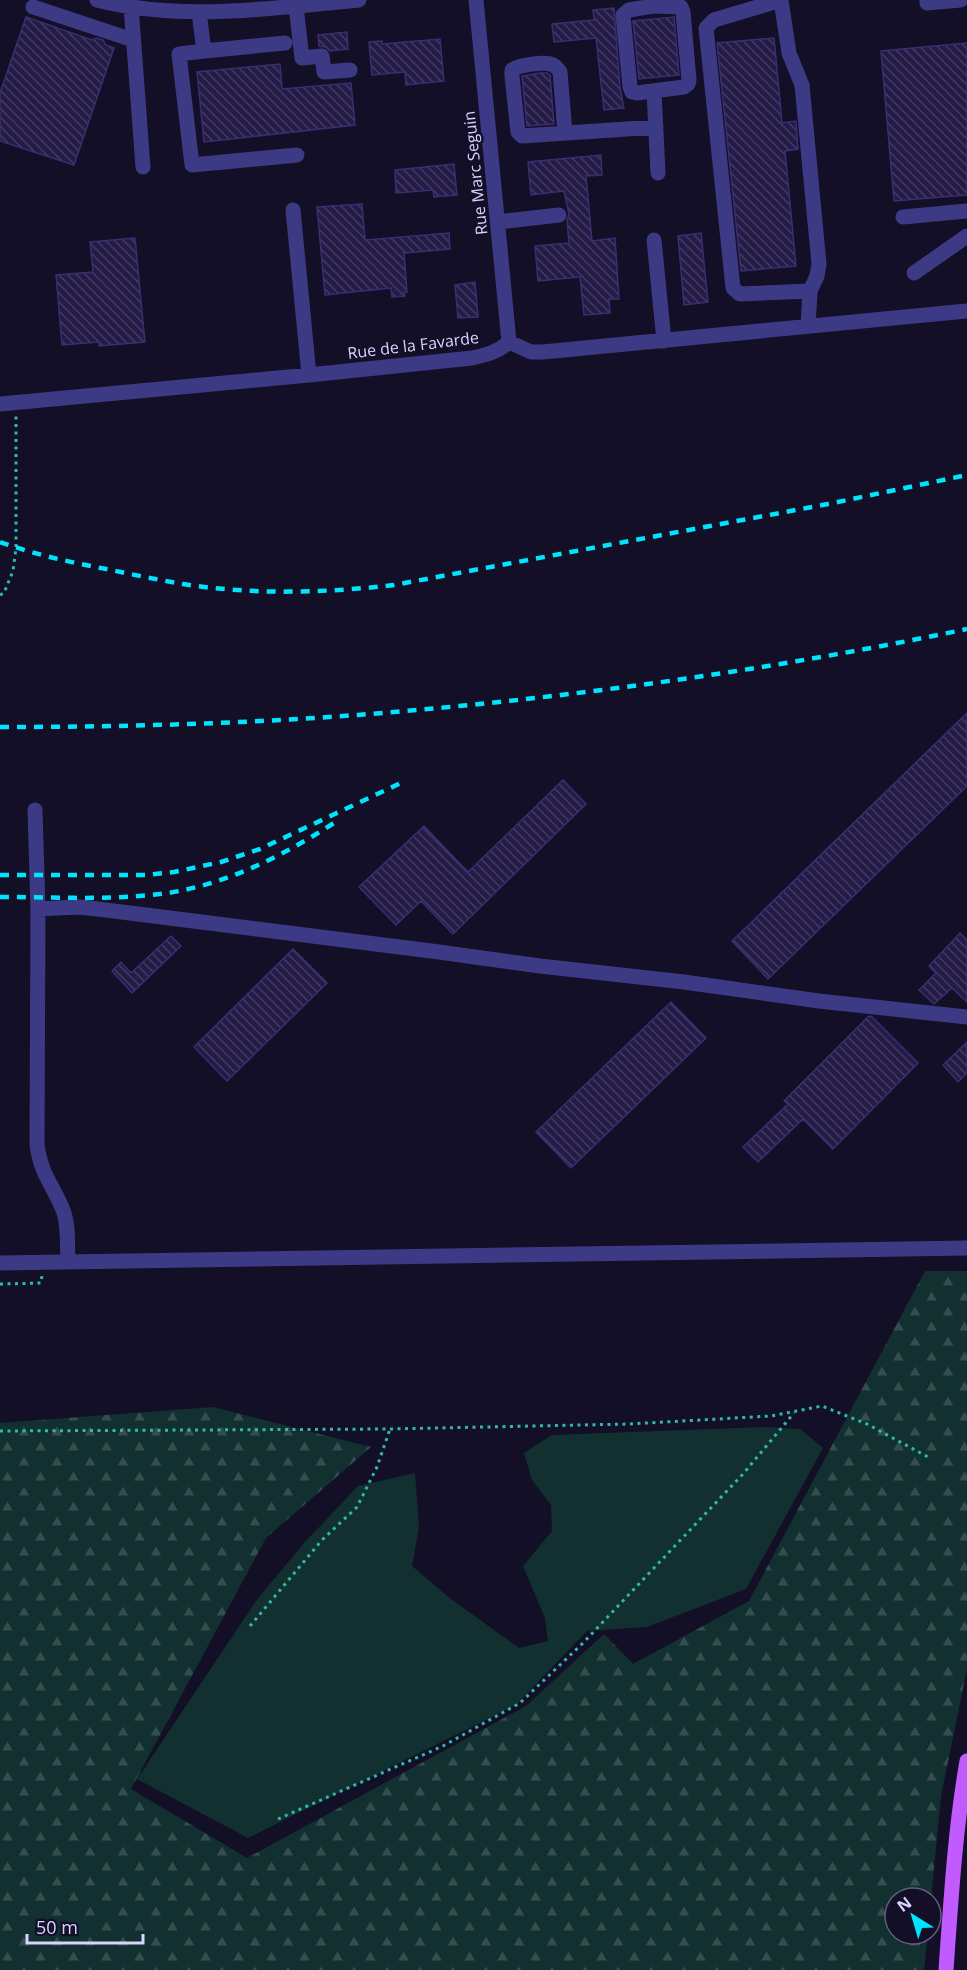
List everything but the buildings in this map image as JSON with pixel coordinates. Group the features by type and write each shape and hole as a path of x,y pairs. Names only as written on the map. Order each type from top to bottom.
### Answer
{"main road":[{"path":"946,1970 954,1867 967,1761"}],"street":[{"path":"97,0 163,10 226,13 256,5 296,6 359,0"},
{"name":"Rue Marc Seguin","path":"476,0 510,342"},
{"path":"808,326 810,291 817,276 819,264 802,85 789,53 781,0 714,20 708,23 706,28 733,288 740,294 810,291"},
{"path":"927,0 927,3 961,0"},
{"path":"653,3 681,7 689,80 684,87 632,92 623,15 629,10 653,3"},
{"path":"131,6 143,167"},
{"path":"296,6 302,58 322,56 324,72 350,70"},
{"path":"33,7 134,40"},
{"path":"199,12 204,51"},
{"path":"285,43 179,54 192,165 297,155"},
{"path":"565,132 560,72 556,66 549,63 517,66 512,70 512,76 519,134 522,136 656,128"},
{"path":"654,91 658,173"},
{"path":"294,210 309,375"},
{"path":"903,217 967,211"},
{"path":"498,222 559,215"},
{"path":"914,273 967,236"},
{"path":"654,240 664,340"},
{"path":"510,342 531,352 543,352 967,311"},
{"name":"Rue de la Favarde","path":"0,404 472,358 489,354 510,342"},
{"path":"35,810 38,909 37,1145 44,1173 64,1213 68,1262"},
{"path":"38,909 79,907 106,910 819,1001 967,1017"},
{"path":"0,1263 967,1248"}],"path":[{"path":"0,595 4,593 13,571 16,548 16,402"},
{"path":"0,1284 41,1283 42,1262"},
{"path":"0,1431 390,1429 629,1424 771,1416 822,1406 867,1424 928,1457"},
{"path":"278,1819 443,1746 520,1702 583,1643 735,1483 795,1412"},
{"path":"250,1626 322,1540 357,1507 377,1467 390,1429"}],"green space":[{"path":"925,1271 967,1271 967,1669 941,1796 932,1886 883,1886 883,1946 927,1946 924,1970 0,1970 0,1423 213,1407 371,1447 266,1538 131,1789 247,1858 526,1706 604,1634 633,1664 749,1601"},
{"path":"764,1427 800,1429 823,1448 746,1589 647,1627 587,1631 516,1705 248,1838 137,1779 258,1598 305,1542 358,1486 415,1473 419,1527 412,1566 451,1599 519,1648 548,1641 545,1618 523,1566 552,1531 551,1505 532,1480 524,1453 552,1435"}],"railway":[{"path":"0,542 69,561 209,588 288,592 342,590 394,585 828,504 967,475"},
{"path":"0,727 134,726 268,721 511,701 664,682 816,658 967,629"},
{"path":"0,875 145,875 174,872 221,862 260,849 403,782"},
{"path":"0,897 132,897 176,892 250,869 296,846 340,819"}]}
